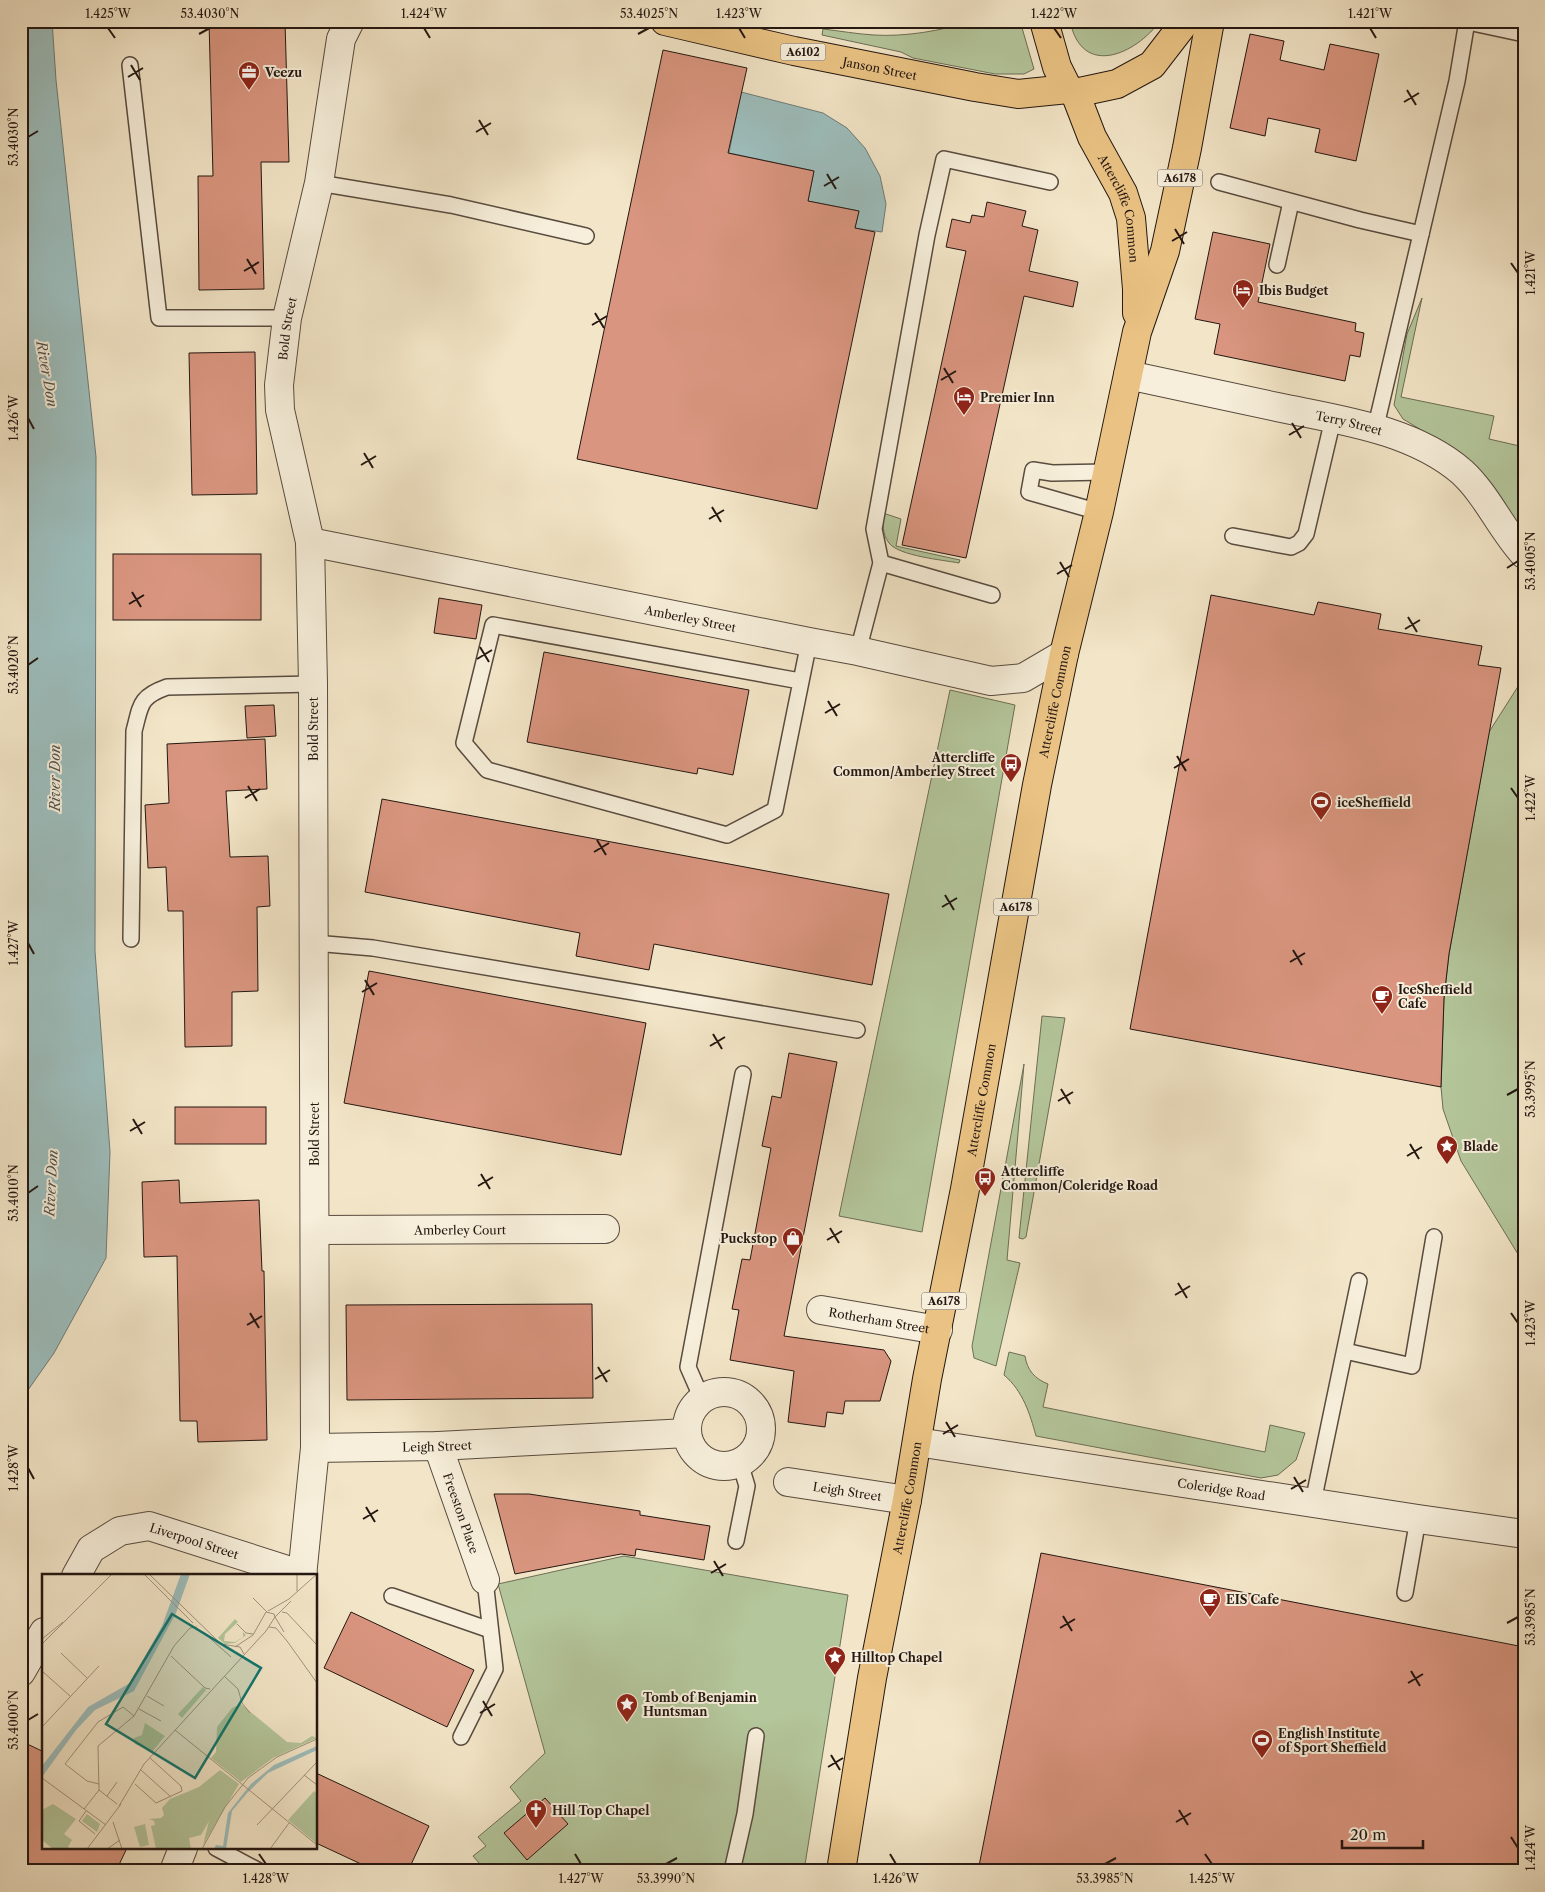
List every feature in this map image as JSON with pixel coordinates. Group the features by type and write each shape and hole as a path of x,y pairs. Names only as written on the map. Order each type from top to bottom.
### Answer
{"main road":[{"name":"Janson Street","path":"665,21 794,51 1018,94 1072,91 1117,84 1152,65 1186,21"},
{"name":"A6178","path":"1044,21 1057,68 1072,91"},
{"name":"Attercliffe Common","path":"841,1871 872,1678 907,1500 927,1379 970,1160 1036,785 1064,654 1099,512 1137,332 1165,252 1189,139 1210,21"},
{"name":"Attercliffe Common","path":"1072,91 1092,137 1123,193 1131,218 1138,289 1137,332"}],"street":[{"name":"Bold Street","path":"315,1448 313,684 310,542 280,410 279,385 288,318 319,183 341,39 350,21"},
{"name":"Terry Street","path":"1128,375 1333,419 1408,440 1429,449 1462,472 1524,554"},
{"name":"Amberley Street","path":"310,542 858,651 991,681 1023,678 1064,654"},
{"name":"Amberley Court","path":"315,1230 606,1229"},
{"name":"Rotherham Street","path":"821,1310 938,1330"},
{"path":"726,1392 739,1395 750,1402 758,1412 761,1424 761,1436 757,1447 750,1456 740,1463 729,1466 717,1466 696,1454 690,1444 687,1433 688,1420 693,1408 702,1399 726,1392"},
{"name":"Leigh Street","path":"315,1448 438,1446 687,1433"},
{"name":"Coleridge Road","path":"917,1442 1524,1534"},
{"name":"Freeston Place","path":"438,1446 485,1580"},
{"path":"302,1574 315,1448"},
{"name":"Leigh Street","path":"788,1482 907,1500"},
{"name":"Liverpool Street","path":"77,1574 91,1549 120,1530 148,1526 299,1574"},
{"path":"21,1672 42,1635"},
{"path":"174,1871 182,1850"}],"lane":[{"path":"1376,430 1457,81 1468,22 1524,34"},
{"path":"130,65 159,318 288,318"},
{"path":"858,651 880,564 874,529 927,235 944,159 1050,182"},
{"path":"1219,182 1421,234"},
{"path":"319,183 451,205 586,236"},
{"path":"1277,265 1291,202"},
{"path":"1233,536 1291,547 1299,544 1306,534 1333,419"},
{"path":"1099,512 1027,480 1052,473 1106,472"},
{"path":"880,564 992,595"},
{"path":"800,681 493,625 464,742 487,770 727,835 775,810 809,642"},
{"path":"131,939 134,731 141,705 150,693 167,687 313,684"},
{"path":"314,943 373,948 857,1030"},
{"path":"702,1399 688,1367 743,1074"},
{"path":"1345,1351 1412,1366 1434,1237"},
{"path":"1313,1502 1359,1281"},
{"path":"736,1541 747,1486 740,1463"},
{"path":"1405,1593 1418,1519"},
{"path":"461,1737 495,1669 485,1580"},
{"path":"392,1596 490,1630"},
{"path":"732,1871 745,1814 756,1736"},
{"path":"220,1850 259,1871"}],"green space":[{"path":"970,21 1020,21 1034,69 1024,74 995,74 913,58 901,52 822,35 823,29 874,35 910,34 948,28"},
{"path":"1070,21 1160,21 1138,43 1124,51 1110,55 1097,55 1086,50 1076,39"},
{"path":"1422,298 1401,397 1494,416 1489,439 1524,447 1524,534 1453,449 1403,419 1394,405 1407,334"},
{"path":"883,513 901,519 896,546 960,560 959,563 922,557 894,547 885,536"},
{"path":"1524,677 1524,1264 1461,1161 1443,1109 1441,1087 1444,998 1449,954 1489,732"},
{"path":"950,690 1015,705 922,1232 839,1216"},
{"path":"1042,1016 1065,1018 1026,1237 1023,1239 1019,1238"},
{"path":"1024,1064 1007,1260 1020,1263 996,1366 974,1358 972,1346"},
{"path":"1009,1352 1025,1356 1032,1373 1048,1384 1043,1407 1265,1452 1270,1425 1305,1433 1296,1460 1278,1475 1261,1478 1036,1436 1021,1396 1011,1381 1004,1375"},
{"path":"624,1556 848,1595 804,1871 486,1871 473,1856 486,1846 478,1837 521,1801 510,1787 545,1753 498,1584"}],"water":[{"name":"River Don","path":"21,21 52,21 56,80 96,457 95,951 110,1152 106,1258 54,1353 21,1400"},
{"path":"741,92 823,113 847,128 865,148 880,176 886,204 882,232 855,228 859,211 808,201 814,171 729,153"}],"building":[{"path":"209,21 285,21 289,162 261,162 264,289 199,290 198,176 213,176"},
{"path":"1250,34 1284,41 1280,60 1324,70 1330,44 1379,54 1356,161 1315,152 1320,129 1268,118 1265,136 1230,128"},
{"path":"663,50 747,68 728,153 814,171 808,201 859,211 855,228 875,232 817,509 577,459"},
{"name":"Premier Inn","path":"987,202 1026,211 1022,226 1038,230 1029,271 1078,282 1073,307 1024,296 966,558 902,545 966,251 946,247 952,219 970,223 972,215 984,217"},
{"name":"Ibis Budget","path":"1213,232 1270,244 1258,302 1356,323 1355,331 1364,333 1360,357 1350,355 1345,381 1214,354 1220,324 1195,319"},
{"path":"255,352 257,494 192,495 189,353"},
{"path":"113,554 261,554 261,620 113,620"},
{"name":"iceSheffield","path":"1211,595 1314,615 1318,602 1381,614 1378,629 1482,646 1478,665 1501,668 1449,954 1444,998 1441,1087 1130,1029"},
{"path":"439,598 482,605 476,639 434,633"},
{"path":"544,652 749,690 733,775 698,768 697,774 527,742"},
{"path":"274,705 276,736 247,738 245,706"},
{"path":"265,739 267,789 226,791 230,857 268,856 270,906 257,907 258,991 232,992 232,1046 185,1047 183,911 168,911 166,867 148,868 145,805 169,803 167,744"},
{"path":"382,799 889,894 872,985 654,944 649,970 576,956 580,933 365,892"},
{"path":"369,971 646,1023 621,1155 344,1103"},
{"path":"789,1053 837,1062 784,1336 884,1350 891,1361 880,1401 845,1401 843,1414 827,1412 825,1427 788,1422 794,1371 730,1360 739,1310 732,1309 742,1259 750,1260 771,1148 762,1146 772,1096 781,1098"},
{"path":"175,1107 266,1107 266,1144 175,1144"},
{"path":"179,1180 180,1203 259,1200 262,1271 264,1271 267,1440 198,1442 197,1421 180,1421 177,1256 144,1257 142,1182"},
{"path":"592,1304 593,1398 347,1400 346,1305"},
{"path":"494,1494 529,1494 640,1511 640,1515 710,1526 704,1560 636,1549 635,1556 621,1554 515,1574"},
{"name":"English Institute of Sport Sheffield","path":"1041,1553 1524,1647 1524,1871 978,1871"},
{"path":"351,1612 474,1670 447,1727 324,1668"},
{"path":"21,1741 42,1751 42,1850 126,1850 116,1871 21,1871"},
{"path":"318,1774 429,1826 408,1871 376,1871 318,1844"},
{"name":"Hill Top Chapel","path":"545,1798 568,1824 527,1860 504,1833"}],"place":[{"name":"Veezu","path":"249,91"},
{"name":"Ibis Budget","path":"1243,309"},
{"name":"Premier Inn","path":"964,416"},
{"name":"Attercliffe Common/Amberley Street","path":"1011,783"},
{"name":"iceSheffield","path":"1321,821"},
{"name":"IceSheffield Cafe","path":"1382,1015"},
{"name":"Blade","path":"1447,1165"},
{"name":"Attercliffe Common/Coleridge Road","path":"985,1197"},
{"name":"Puckstop","path":"793,1257"},
{"name":"EIS Cafe","path":"1210,1618"},
{"name":"Hilltop Chapel","path":"835,1676"},
{"name":"Tomb of Benjamin Huntsman","path":"627,1723"},
{"name":"English Institute of Sport Sheffield","path":"1262,1759"},
{"name":"Hill Top Chapel","path":"536,1829"}]}
